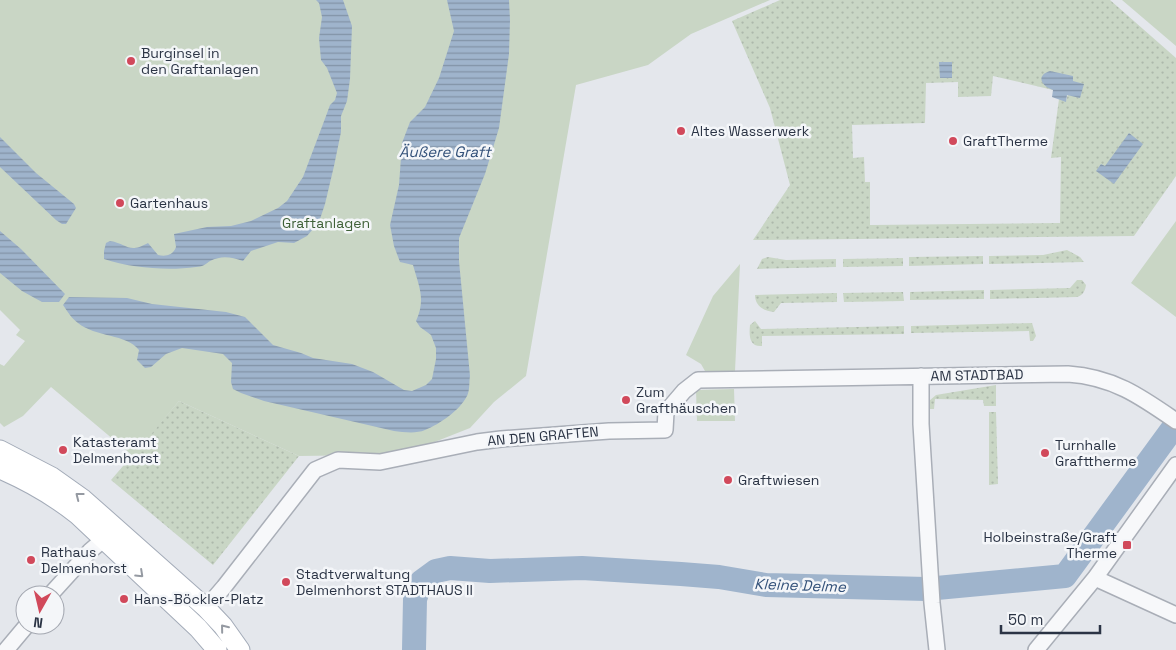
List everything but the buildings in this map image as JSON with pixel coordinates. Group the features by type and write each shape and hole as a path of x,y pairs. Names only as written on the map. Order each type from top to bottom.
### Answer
{"main road":[{"path":"0,450 60,482 83,499 110,534 217,650"},
{"path":"0,469 25,480 110,534 206,608 223,626 240,650"}],"street":[{"name":"AM STADTBAD","path":"937,650 932,603 921,416 921,376 1087,375 1129,390 1176,421"},
{"name":"AN DEN GRAFTEN","path":"206,608 315,470 338,460 380,462 477,442 501,439 609,431 665,430 666,412 684,391 698,380 921,376"},
{"path":"1036,650 1095,578 1176,465"},
{"path":"59,585 90,551 110,534"},
{"path":"1095,578 1176,615"},
{"path":"6,650 19,635"}],"green space":[{"name":"Graftanlagen","path":"0,0 770,0 691,34 648,65 576,85 526,376 494,402 470,428 427,445 373,455 299,456 179,401 133,456 51,387 23,416 4,427 0,423 0,364 4,366 25,341 16,335 20,330 0,310"},
{"path":"780,0 1110,0 1176,58 1176,176 1134,236 753,240 790,185 770,108 732,21","holes":["993,76 1053,90 1073,76 1066,101 1059,99 1051,158 1061,157 1060,223 870,225 870,182 865,182 864,157 853,158 852,125 925,123 926,83 958,82 958,97 991,96"]},
{"path":"1122,0 1176,0 1176,46"},
{"path":"1176,221 1176,317 1131,283"},
{"path":"1067,250 1080,257 1084,262 989,264 989,256 1043,255"},
{"path":"983,256 983,264 909,266 909,257"},
{"path":"768,257 786,260 836,259 836,267 757,269 762,259"},
{"path":"903,258 903,266 843,267 843,259"},
{"path":"740,264 735,371 705,371 701,364 686,355 713,296"},
{"path":"1077,280 1082,280 1086,285 1081,295 1077,297 990,299 990,290 1070,288"},
{"path":"984,290 984,299 910,300 910,292"},
{"path":"903,292 904,301 844,302 843,293"},
{"path":"837,293 837,302 781,303 774,312 761,307 755,299 755,295"},
{"path":"755,321 761,329 904,326 904,334 762,336 762,346 758,346 754,345 750,336 750,325"},
{"path":"1032,323 1036,336 1033,341 1030,341 1029,331 911,333 911,326"},
{"path":"996,385 996,406 984,406 983,400 935,399 934,409 929,409 929,401 936,395"},
{"path":"734,389 735,421 697,421 696,390"},
{"path":"179,401 299,456 213,565 111,480"},
{"path":"989,412 996,412 998,484 989,485"}],"water":[{"path":"316,0 343,0 352,26 350,79 347,101 341,116 341,132 334,166 319,222 307,236 294,243 278,242 251,251 243,261 223,257 198,267 162,269 126,265 104,259 106,243 110,241 132,248 148,243 158,255 169,255 176,247 174,234 207,227 231,226 251,221 278,208 287,201 303,177 330,105 335,100 337,93 327,68 321,60 319,38 322,17 319,3"},
{"name":"Äußere Graft","path":"447,0 509,0 510,20 509,54 499,128 485,174 459,238 459,261 470,376 467,396 455,411 425,430 405,432 264,401 233,389 231,382 232,363 223,354 182,348 166,354 151,367 145,368 137,360 139,350 134,345 119,338 85,328 72,317 63,305 69,297 127,298 152,304 226,312 245,317 273,345 313,358 352,364 373,372 404,390 412,391 426,385 432,379 436,348 431,335 420,327 416,321 421,306 419,287 413,265 400,262 394,246 390,225 399,185 402,143 410,122 425,107 439,78 454,31"},
{"path":"939,62 952,62 952,78 940,78"},
{"path":"1050,71 1073,76 1073,81 1084,84 1080,98 1067,95 1066,102 1052,97 1053,90 1043,84 1041,78"},
{"path":"1129,133 1143,144 1114,184 1096,171 1101,164 1105,166"},
{"path":"0,137 36,173 74,204 76,208 66,224 56,220 0,167"},
{"path":"0,231 21,249 65,294 59,302 42,302 22,291 0,273"}],"waterway":[{"name":"Kleine Delme","path":"414,650 415,599 421,582 436,571 450,568 490,571 582,568 719,577 766,585 926,589 1065,576 1176,424"}],"place":[{"name":"Burginsel in den Graftanlagen","path":"131,61"},
{"name":"Altes Wasserwerk","path":"681,131"},
{"name":"GraftTherme","path":"953,141"},
{"name":"Gartenhaus","path":"120,203"},
{"name":"Zum Grafthäuschen","path":"626,400"},
{"name":"Katasteramt Delmenhorst","path":"63,450"},
{"name":"Turnhalle Grafttherme","path":"1045,453"},
{"name":"Graftwiesen","path":"728,480"},
{"name":"Holbeinstraße/Graft Therme","path":"1127,545"},
{"name":"Rathaus Delmenhorst","path":"31,560"},
{"name":"Stadtverwaltung Delmenhorst STADTHAUS II","path":"286,582"},
{"name":"Hans-Böckler-Platz","path":"124,599"}]}
